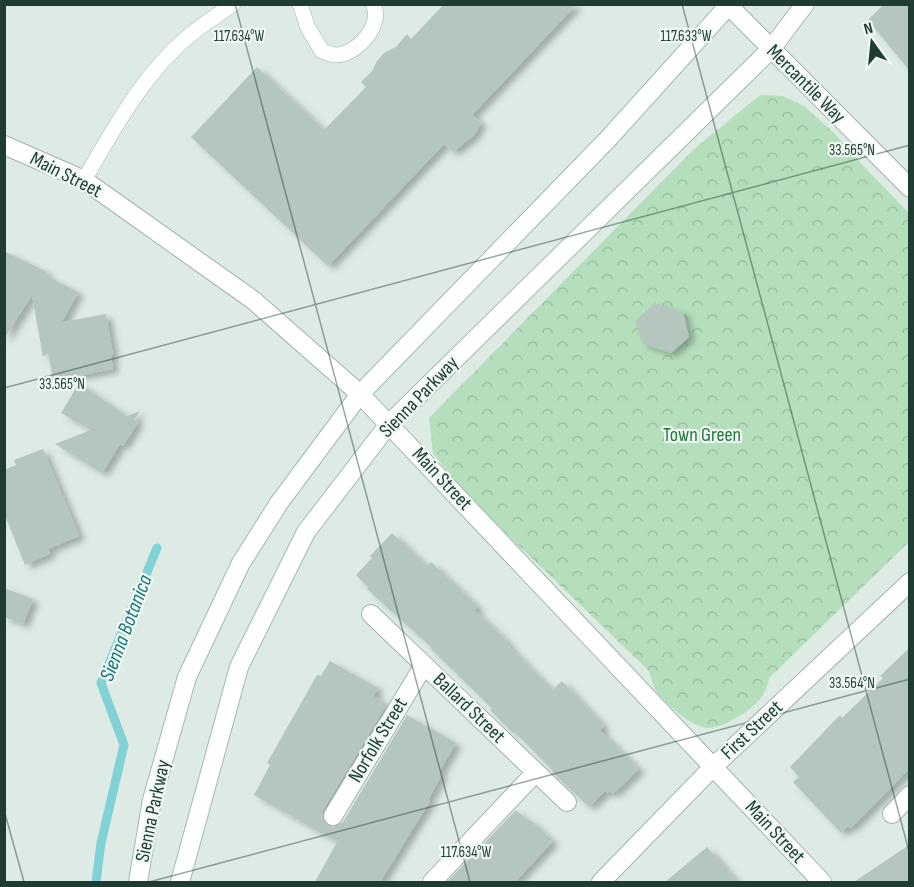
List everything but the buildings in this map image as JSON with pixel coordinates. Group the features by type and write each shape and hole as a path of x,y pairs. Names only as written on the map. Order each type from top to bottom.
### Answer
{"street":[{"name":"Sienna Parkway","path":"180,882 239,667 306,532 389,424 771,49 805,4"},
{"name":"Sienna Parkway","path":"138,882 152,800 187,677 241,563 279,503 360,394 608,139 730,5"},
{"name":"Mercantile Way","path":"730,5 909,188"},
{"name":"Main Street","path":"4,145 84,180 254,300 360,394 822,882"},
{"name":"First Street","path":"601,882 714,766 909,582"},
{"name":"Ballard Street","path":"371,614 567,801"},
{"name":"Norfolk Street","path":"333,816 424,665"},
{"path":"432,882 536,772"},
{"path":"892,814 909,795"}],"lane":[{"path":"84,180 138,92 162,62 193,32 233,4"},
{"path":"300,4 308,28 322,51 338,55 359,46 372,29 375,9 373,4"}],"green space":[{"name":"Town Green","path":"760,95 783,96 804,106 835,134 909,213 909,542 769,678 763,694 752,707 731,721 709,728 688,720 667,703 653,685 649,671 463,492 433,453 429,418 694,149"}],"waterway":[{"name":"Sienna Botanica","path":"96,882 101,843 124,745 101,683 157,548"}]}
